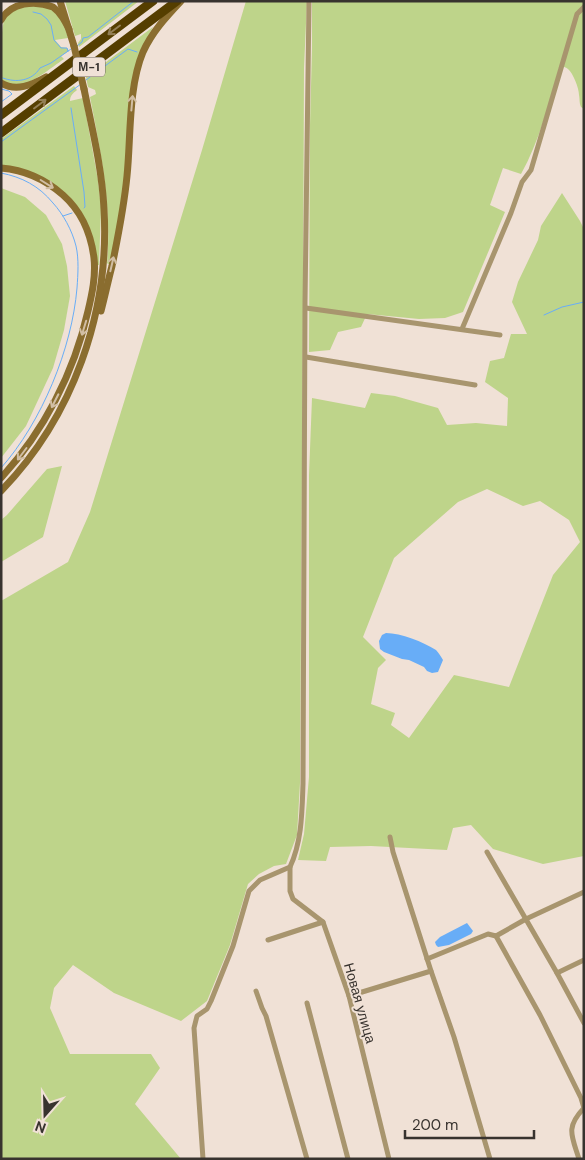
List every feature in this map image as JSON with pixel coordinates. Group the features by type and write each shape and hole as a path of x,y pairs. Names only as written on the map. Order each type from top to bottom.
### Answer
{"highway":[{"name":"М-1","path":"1,115 153,1"},
{"name":"М-1","path":"1,133 177,1"}],"street":[{"path":"60,1 74,46 97,150 104,208 104,256 100,288 88,344"},
{"path":"1,491 24,466 53,422 77,374 102,307 118,240 127,177 134,90 139,63 154,32 161,22 182,1"},
{"path":"308,1 303,784 300,832 296,855 290,867 290,891 293,899 323,922"},
{"path":"1,20 9,10 24,2 40,2 58,11 69,29"},
{"path":"462,330 522,182 531,170 577,14 584,7"},
{"path":"1,83 12,88 27,86 40,81 73,61"},
{"path":"1,168 14,169 34,176 57,190 68,200 78,212 86,227 92,243 94,260 94,276 86,320 68,374 40,427 24,451 1,478"},
{"path":"306,308 500,335"},
{"path":"306,357 475,385"},
{"path":"390,836 393,852 454,1037 490,1159"},
{"path":"487,852 557,972 584,1023"},
{"path":"202,1159 194,1028 197,1016 207,1009 211,1001 233,946 249,891 260,880 290,867"},
{"path":"427,959 488,934 496,936 526,919 584,892"},
{"path":"268,940 323,922"},
{"name":"Новая улица","path":"323,922 348,996 389,1159"},
{"path":"496,936 540,1015 581,1098 584,1108 573,1122 572,1130 572,1137 579,1159"},
{"path":"557,972 584,960"},
{"path":"348,996 431,971"},
{"path":"256,990 266,1016 307,1159"},
{"path":"306,1003 348,1159"}],"green space":[{"path":"65,1 139,1 79,47 78,43 81,39 81,34 75,36"},
{"path":"246,1 307,1 304,68 300,783 297,835 286,864 274,866 259,874 248,884 230,945 207,1001 181,1021 114,993 73,965 54,988 50,1008 70,1054 151,1054 160,1068 135,1104 181,1159 1,1159 1,601 68,562 90,512"},
{"path":"312,1 584,1 584,109 580,105 578,89 572,74 565,67 559,68 538,136 521,174 503,168 490,205 505,212 463,312 445,318 419,319 367,314 361,327 338,332 330,350 309,352 310,125"},
{"path":"28,5 42,6 57,13 64,25 68,38 55,40 61,47 67,48 69,51 61,56 64,59 41,75 29,82 15,85 1,80 3,23 10,13"},
{"path":"153,27 140,51 121,207 110,264 108,264 107,200 102,159 90,97 96,94 95,90 88,87 86,77"},
{"path":"74,86 77,90 72,95 70,101 83,98 98,180 101,208 99,265 96,265 90,231 57,188 1,166 1,139"},
{"path":"1,188 25,197 46,215 62,244 67,266 70,296 64,330 53,368 26,426 1,458"},
{"path":"562,193 584,229 584,856 543,864 493,849 471,825 453,828 447,850 371,846 330,847 326,861 298,860 304,834 309,777 309,475 312,398 365,408 371,393 395,396 438,408 447,425 476,423 507,426 508,398 485,382 490,361 504,358 511,334 527,334 512,302 518,282 538,240 541,226","holes":["487,489 523,506 540,501 569,520 580,542 553,575 509,687 454,675 409,738 391,725 395,713 371,704 378,668 386,660 363,637 394,558 458,502"]},
{"path":"62,466 43,537 1,562 1,520 47,469"}],"water":[{"path":"386,633 412,638 436,650 443,660 438,672 432,673 409,660 402,659 380,649 379,641 382,635"},
{"path":"467,923 473,931 471,934 449,945 438,947 436,945 435,942 440,937"}],"waterway":[{"path":"77,46 82,42 83,38 88,37 134,1"},
{"path":"33,12 41,14 47,19 51,25 54,40 61,48 67,48 68,51"},
{"path":"3,78 23,80 33,76 40,68 71,49"},
{"path":"86,80 128,49 137,52"},
{"path":"1,142 81,84"},
{"path":"1,89 12,94 1,102"},
{"path":"71,108 84,192 84,208"},
{"path":"1,173 30,183 57,207 72,234 77,251 78,267 74,311 69,335 53,383 29,429 16,450 1,468"},
{"path":"63,216 72,213"},
{"path":"544,315 562,307 584,302"}]}
